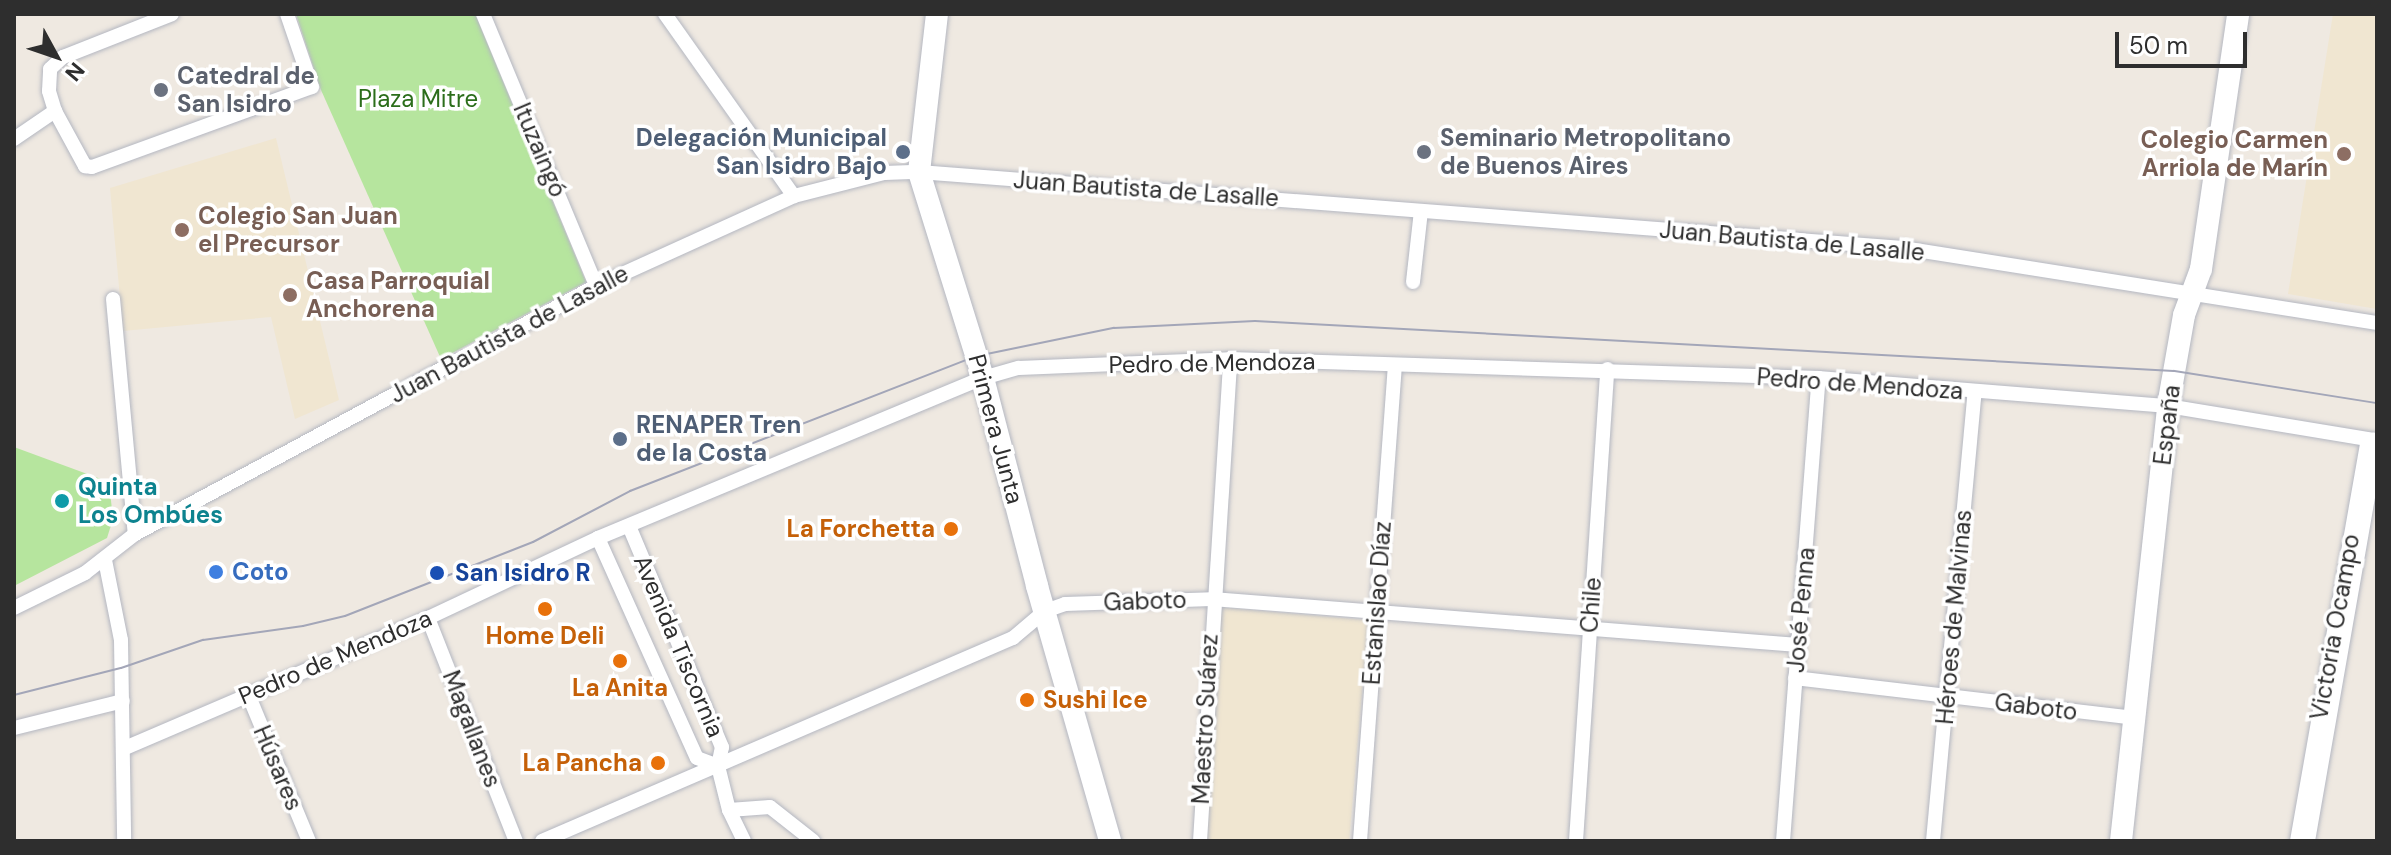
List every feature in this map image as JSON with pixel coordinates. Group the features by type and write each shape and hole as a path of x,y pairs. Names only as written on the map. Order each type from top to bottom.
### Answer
{"street":[{"path":"172,14 140,21 63,57 50,69 49,91 55,111 85,166 98,167 312,87 287,14"},
{"name":"Ituzaingó","path":"483,14 596,286"},
{"path":"665,14 794,196"},
{"name":"Primera Junta","path":"937,14 919,172 983,378 1110,841"},
{"name":"España","path":"2121,841 2168,406 2191,292 2201,269 2238,14"},
{"path":"14,139 55,111"},
{"name":"Juan Bautista de Lasalle","path":"14,608 105,560 135,534 596,286 794,196 884,173 919,172 1903,248 2377,323"},
{"path":"1413,282 1421,211"},
{"path":"113,299 135,534"},
{"name":"Pedro de Mendoza","path":"125,748 428,618 598,538 983,378 1019,368 1230,359 1819,378 2168,406 2374,440"},
{"name":"Maestro Suárez","path":"1200,841 1212,599 1230,359"},
{"name":"Estanislao Díaz","path":"1360,841 1395,365"},
{"name":"Chile","path":"1576,841 1607,369"},
{"name":"José Penna","path":"1783,841 1819,378"},
{"name":"Héroes de Malvinas","path":"1933,841 1975,392"},
{"name":"Victoria Ocampo","path":"2297,841 2311,792 2348,579 2367,446 2374,440"},
{"name":"Avenida Tiscornia","path":"629,526 722,747 718,766 729,810 744,841"},
{"name":"Avenida Tiscornia","path":"598,538 697,758 718,766"},
{"path":"105,560 121,640 124,841"},
{"name":"Gaboto","path":"542,841 1013,638 1045,611 1065,604 1212,599 1798,645"},
{"name":"Magallanes","path":"428,618 516,841"},
{"name":"Gaboto","path":"1795,678 2134,718"},
{"name":"Húsares","path":"248,694 309,841"},
{"path":"14,728 123,701"},
{"name":"Victoria Ocampo","path":"2308,841 2311,792"},
{"path":"729,810 770,807 813,841"}],"shaded area":[{"name":"Colegio Carmen Arriola de Marín","path":"2333,14 2377,14 2377,309 2288,294"},
{"name":"Colegio San Juan el Precursor","path":"276,138 339,400 295,419 271,317 123,331 110,188"},
{"path":"1217,607 1368,620 1349,841 1197,840"}],"green space":[{"name":"Plaza Mitre","path":"296,14 475,14 586,282 441,359 321,90"},
{"name":"Quinta Los Ombúes","path":"14,447 109,482 113,519 107,538 14,586"}],"tram line":[{"path":"14,695 121,668 203,640 303,626 345,616 533,542 630,491 977,356 1114,328 1255,321 2174,371 2377,403"}],"place":[{"name":"Catedral de San Isidro","path":"161,90"},
{"name":"Delegación Municipal San Isidro Bajo","path":"903,152"},
{"name":"Seminario Metropolitano de Buenos Aires","path":"1424,152"},
{"name":"Colegio Carmen Arriola de Marín","path":"2344,154"},
{"name":"Colegio San Juan el Precursor","path":"182,230"},
{"name":"Casa Parroquial Anchorena","path":"290,295"},
{"name":"RENAPER Tren de la Costa","path":"620,439"},
{"name":"Quinta Los Ombúes","path":"62,501"},
{"name":"La Forchetta","path":"951,529"},
{"name":"Coto","path":"216,572"},
{"name":"San Isidro R","path":"437,573"},
{"name":"Home Deli","path":"545,609"},
{"name":"La Anita","path":"620,661"},
{"name":"Sushi Ice","path":"1027,700"},
{"name":"La Pancha","path":"658,763"}]}
